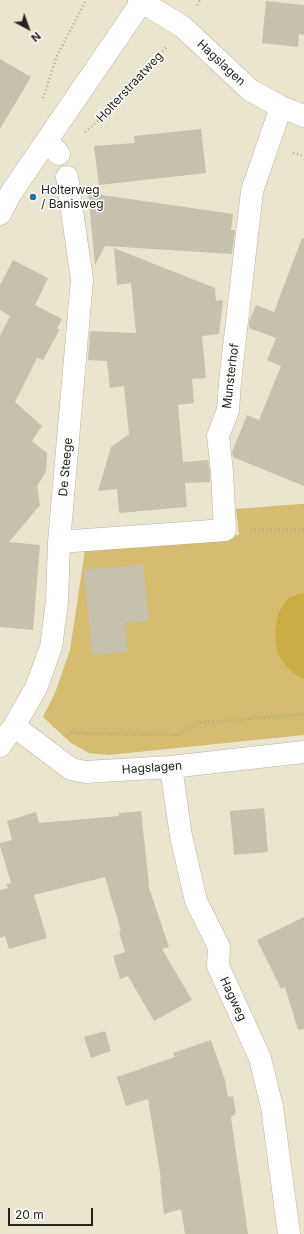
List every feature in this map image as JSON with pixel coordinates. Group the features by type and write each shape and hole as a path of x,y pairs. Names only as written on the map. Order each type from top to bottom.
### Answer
{"street":[{"name":"Hagslagen","path":"141,1 183,27 250,90 281,107 304,116"},
{"path":"0,214 11,193 53,147 141,1"},
{"name":"Munsterhof","path":"225,530 222,471 218,436 228,410 252,191 281,107"},
{"name":"De Steege","path":"0,746 14,726 36,688 51,647 56,602 82,279 67,177"},
{"path":"60,542 225,530"},
{"name":"Hagslagen","path":"14,726 71,769 85,772 171,767 304,752"},
{"name":"Hagweg","path":"171,767 181,836 196,901 219,947 218,966 260,1058 272,1107 289,1234"}],"path":[{"name":"Holterstraatweg","path":"53,147 109,112 147,72 183,27 200,0"},
{"path":"225,530 304,530"},
{"path":"45,750 70,734 178,735 199,723 304,714"}],"shaded area":[{"path":"304,504 304,593 292,595 295,674 304,680 304,735 108,755 89,753 71,743 43,717 55,693 70,650 85,550 239,535 236,509"},
{"path":"299,593 304,593 304,680 291,671 281,659 276,644 275,635 281,608 292,596"}],"building":[{"path":"266,1 304,5 304,35 299,34 298,47 262,43"},
{"path":"0,59 31,77 0,129"},
{"path":"201,129 206,173 99,185 94,146 135,143 134,136"},
{"path":"88,193 233,214 231,230 235,230 232,254 105,246 95,265"},
{"path":"302,238 304,239 304,486 233,457 232,452 247,415 259,420 281,366 267,360 276,338 249,328 249,322 256,305 274,312"},
{"path":"114,248 215,288 216,301 223,300 219,334 202,336 206,378 192,379 194,403 178,405 183,462 208,460 210,472 210,482 185,483 187,507 119,513 117,489 98,491 111,447 129,434 124,386 110,388 107,361 88,360 90,331 136,333 131,283 117,285"},
{"path":"13,260 48,278 35,305 62,319 57,329 60,329 43,360 37,358 15,402 42,426 32,441 47,453 46,472 37,486 40,505 9,542 40,545 33,630 0,627 0,336 10,316 0,310 0,285"},
{"path":"143,564 149,621 125,623 128,652 92,655 84,570"},
{"path":"264,808 268,852 234,855 230,811"},
{"path":"141,811 148,885 169,947 162,949 192,1000 154,1021 128,976 120,979 113,956 125,952 119,932 121,931 105,877 34,895 47,938 9,949 5,936 0,938 0,890 8,888 6,884 11,883 0,846 0,843 12,840 7,821 36,812 39,823 119,816 119,813"},
{"path":"304,917 304,1029 298,1030 285,987 281,989 257,940"},
{"path":"105,1031 111,1051 91,1058 84,1037"},
{"path":"211,1040 225,1080 228,1097 233,1096 236,1112 231,1118 248,1234 185,1234 181,1209 164,1214 161,1179 148,1099 126,1106 117,1077 175,1057 173,1053"}],"place":[{"name":"Holterweg / Banisweg","path":"33,197"}]}
